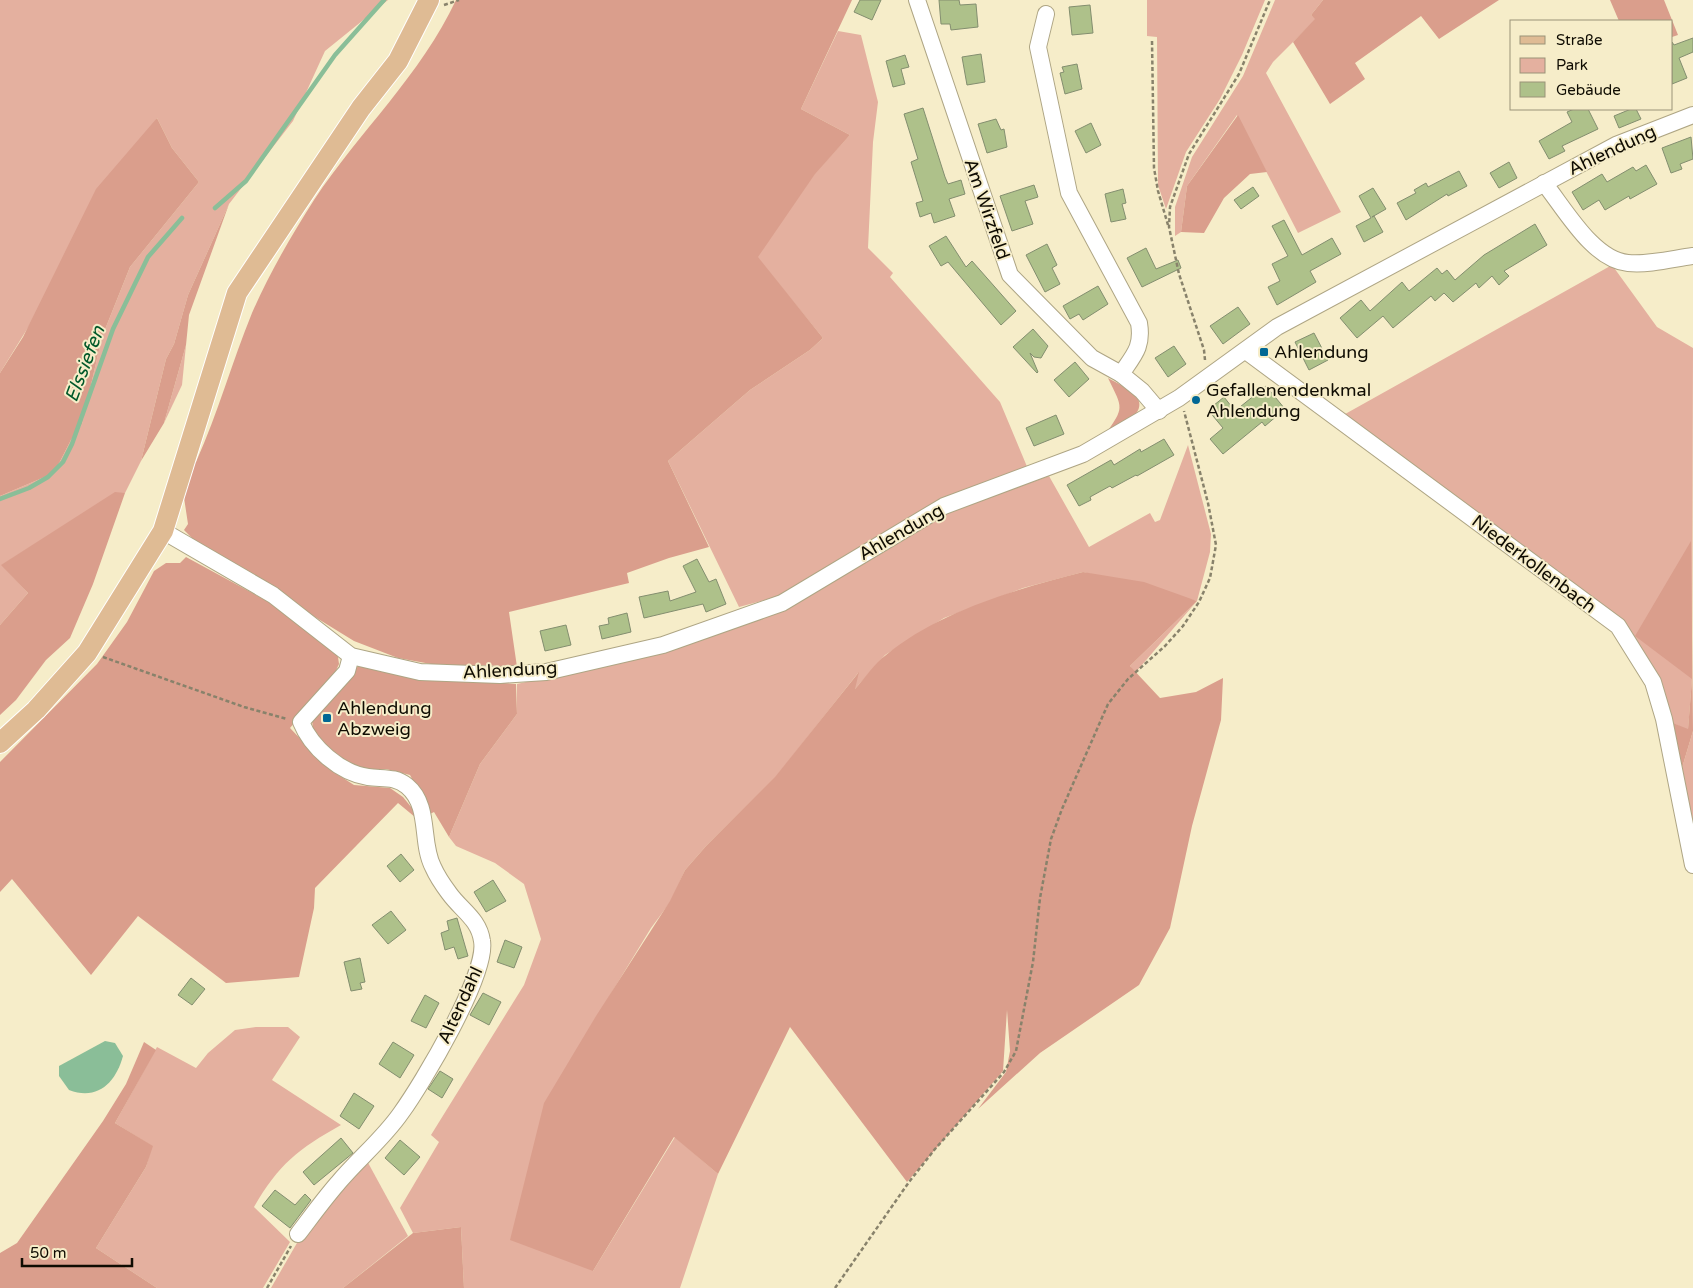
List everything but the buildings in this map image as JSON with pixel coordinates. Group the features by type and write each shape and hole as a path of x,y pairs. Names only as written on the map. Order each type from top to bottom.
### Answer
{"main road":[{"path":"0,743 36,710 87,653 163,531 237,293 361,108 398,61 429,0"}],"street":[{"name":"Am Wirzfeld","path":"917,0 1010,275 1092,358 1121,374 1142,391 1159,411"},
{"path":"1046,14 1038,47 1069,193 1139,323 1141,336 1139,348 1121,374"},
{"name":"Ahlendung","path":"163,531 273,595 351,656 420,672 500,675 546,672 663,645 782,603 944,506 1083,454 1179,398 1277,327 1616,145 1693,115"},
{"path":"1544,183 1595,247 1613,260 1642,264 1693,256"},
{"name":"Niederkollenbach","path":"1246,351 1618,626 1653,682 1664,719 1693,865"},
{"path":"301,722 347,671 351,656"},
{"name":"Altendahl","path":"298,1234 338,1183 383,1136 401,1113 461,1008 483,953 479,926 449,894 432,866 423,815 417,798 408,786 393,778 367,777 348,771 317,748 306,734 301,722"}],"path":[{"path":"1169,227 1170,207 1189,154 1239,74 1270,0"},
{"path":"1152,41 1154,168 1179,274 1204,350 1208,376"},
{"path":"835,1288 909,1182 935,1149 1004,1072 1016,1051 1033,962 1040,898 1052,839 1062,809 1108,704 1128,679 1165,646 1183,626 1199,602 1210,578 1216,545 1208,502 1179,398"},
{"path":"87,653 130,666 244,707 301,722"},
{"path":"267,1288 298,1234"}],"green space":[{"path":"0,0 388,0 325,51 293,121 229,204 188,295 174,344 166,359 141,461 125,493 115,493 2,565 28,593 0,625 0,496 54,473 71,440 82,424 102,337 130,267 199,182 172,148 157,118 0,373"},
{"path":"1147,0 1265,0 1242,55 1220,99 1186,152 1166,209 1158,185 1157,37 1147,36"},
{"path":"1275,0 1323,0 1311,15 1316,19 1273,62 1266,73 1341,212 1298,233 1237,115 1187,186 1181,232 1175,236 1175,207 1192,157 1243,76"},
{"path":"838,31 861,35 878,102 873,142 868,248 893,273 890,277 1000,402 1028,469 779,596 739,607 668,461 750,390 810,350 823,338 757,257 815,173 850,135 801,109"},
{"path":"1612,265 1657,327 1693,348 1692,679 1688,730 1668,721 1620,627 1338,418"},
{"path":"186,345 182,385 164,423"},
{"path":"1188,445 1211,534 1210,552 1197,601 1083,572 1023,588 944,618 885,655 854,690 858,673 775,778 706,846 685,870 671,901 651,928 579,1046 593,1271 675,1137 718,1174 680,1288 464,1288 461,1227 413,1233 400,1208 439,1142 431,1135 524,985 541,939 524,884 495,863 456,846 449,837 480,764 517,714 517,684 674,649 950,511 1049,476 1089,547 1150,513 1155,522 1160,520"},
{"path":"1197,601 1135,673 1130,666"},
{"path":"1693,731 1693,842 1679,778"},
{"path":"256,1027 288,1027 300,1037 272,1080 341,1125 301,1150 281,1168 254,1207 290,1242 263,1288 157,1288 96,1248 146,1167 152,1146 115,1123 157,1047 196,1068 208,1053 235,1030"},
{"path":"366,1159 408,1236 343,1288 271,1288 301,1236"}],"shaded area":[{"path":"456,0 852,0 801,109 850,135 815,174 758,257 823,338 810,350 750,390 668,461 709,547 669,558 627,573 629,583 509,612 517,667 482,665 453,668 398,658 354,641 216,556 196,542 184,530 188,524 183,491 195,443 196,462 252,313 266,284 314,200 408,78 442,27"},
{"path":"1323,0 1499,0 1439,39 1421,16 1355,63 1365,79 1330,104 1293,42 1315,19 1311,15"},
{"path":"1610,0 1664,0 1672,20 1619,20"},
{"path":"1673,22 1678,35 1673,37"},
{"path":"1238,115 1267,172 1250,174 1224,198 1204,233 1181,232 1187,186"},
{"path":"157,118 172,148 199,182 130,267 102,337 82,424 71,440 54,473 0,496 0,373 23,337 96,189"},
{"path":"229,204 189,315 186,345 164,423 141,461 166,359 174,344 188,295"},
{"path":"1108,378 1135,395 1139,402 1139,408 1130,420 1104,436 1116,419 1120,408 1117,396"},
{"path":"115,492 125,493 93,584 70,638 46,660 16,700 0,715 0,625 28,593 1,565"},
{"path":"1691,541 1693,731 1679,778 1668,721 1688,729 1692,679 1635,636"},
{"path":"186,557 278,607 325,639 338,657 339,664 333,677 290,728 329,769 354,785 390,788 403,797 420,818 421,822 398,803 315,888 314,908 299,977 226,983 138,916 91,975 12,879 0,892 0,762 97,664 127,622 154,571 166,563 180,563"},
{"path":"1083,572 1144,582 1197,601 1130,666 1160,698 1196,692 1223,678 1221,720 1192,826 1170,928 1139,985 1040,1053 978,1109 1006,1072 1010,1051 1007,1010 1003,1071 907,1182 790,1027 718,1174 674,1137 593,1271 510,1240 544,1103 596,1016 670,901 685,870 706,846 775,777 859,672 855,689 882,659 907,639 930,626 980,603"},
{"path":"363,665 423,677 516,684 517,714 480,764 449,837 434,812 430,814 410,775 386,769 361,771 334,759 313,729 312,720 355,668"},
{"path":"105,1041 115,1043 123,1056 116,1074 104,1087 97,1091 79,1093 69,1090 59,1076 59,1066"},
{"path":"144,1042 156,1050 115,1123 153,1146 146,1167 96,1248 157,1288 0,1288 0,1253 17,1243 103,1121 126,1084"},
{"path":"461,1227 464,1288 343,1288 413,1233"}],"waterway":[{"name":"Elssiefen","path":"215,208 246,181 335,55 384,0"},
{"name":"Elssiefen","path":"0,499 29,488 48,477 63,462 72,444 113,329 148,257 182,218"}],"place":[{"name":"Ahlendung","path":"1264,352"},
{"name":"Gefallenendenkmal Ahlendung","path":"1196,400"},
{"name":"Ahlendung Abzweig","path":"327,718"}]}
